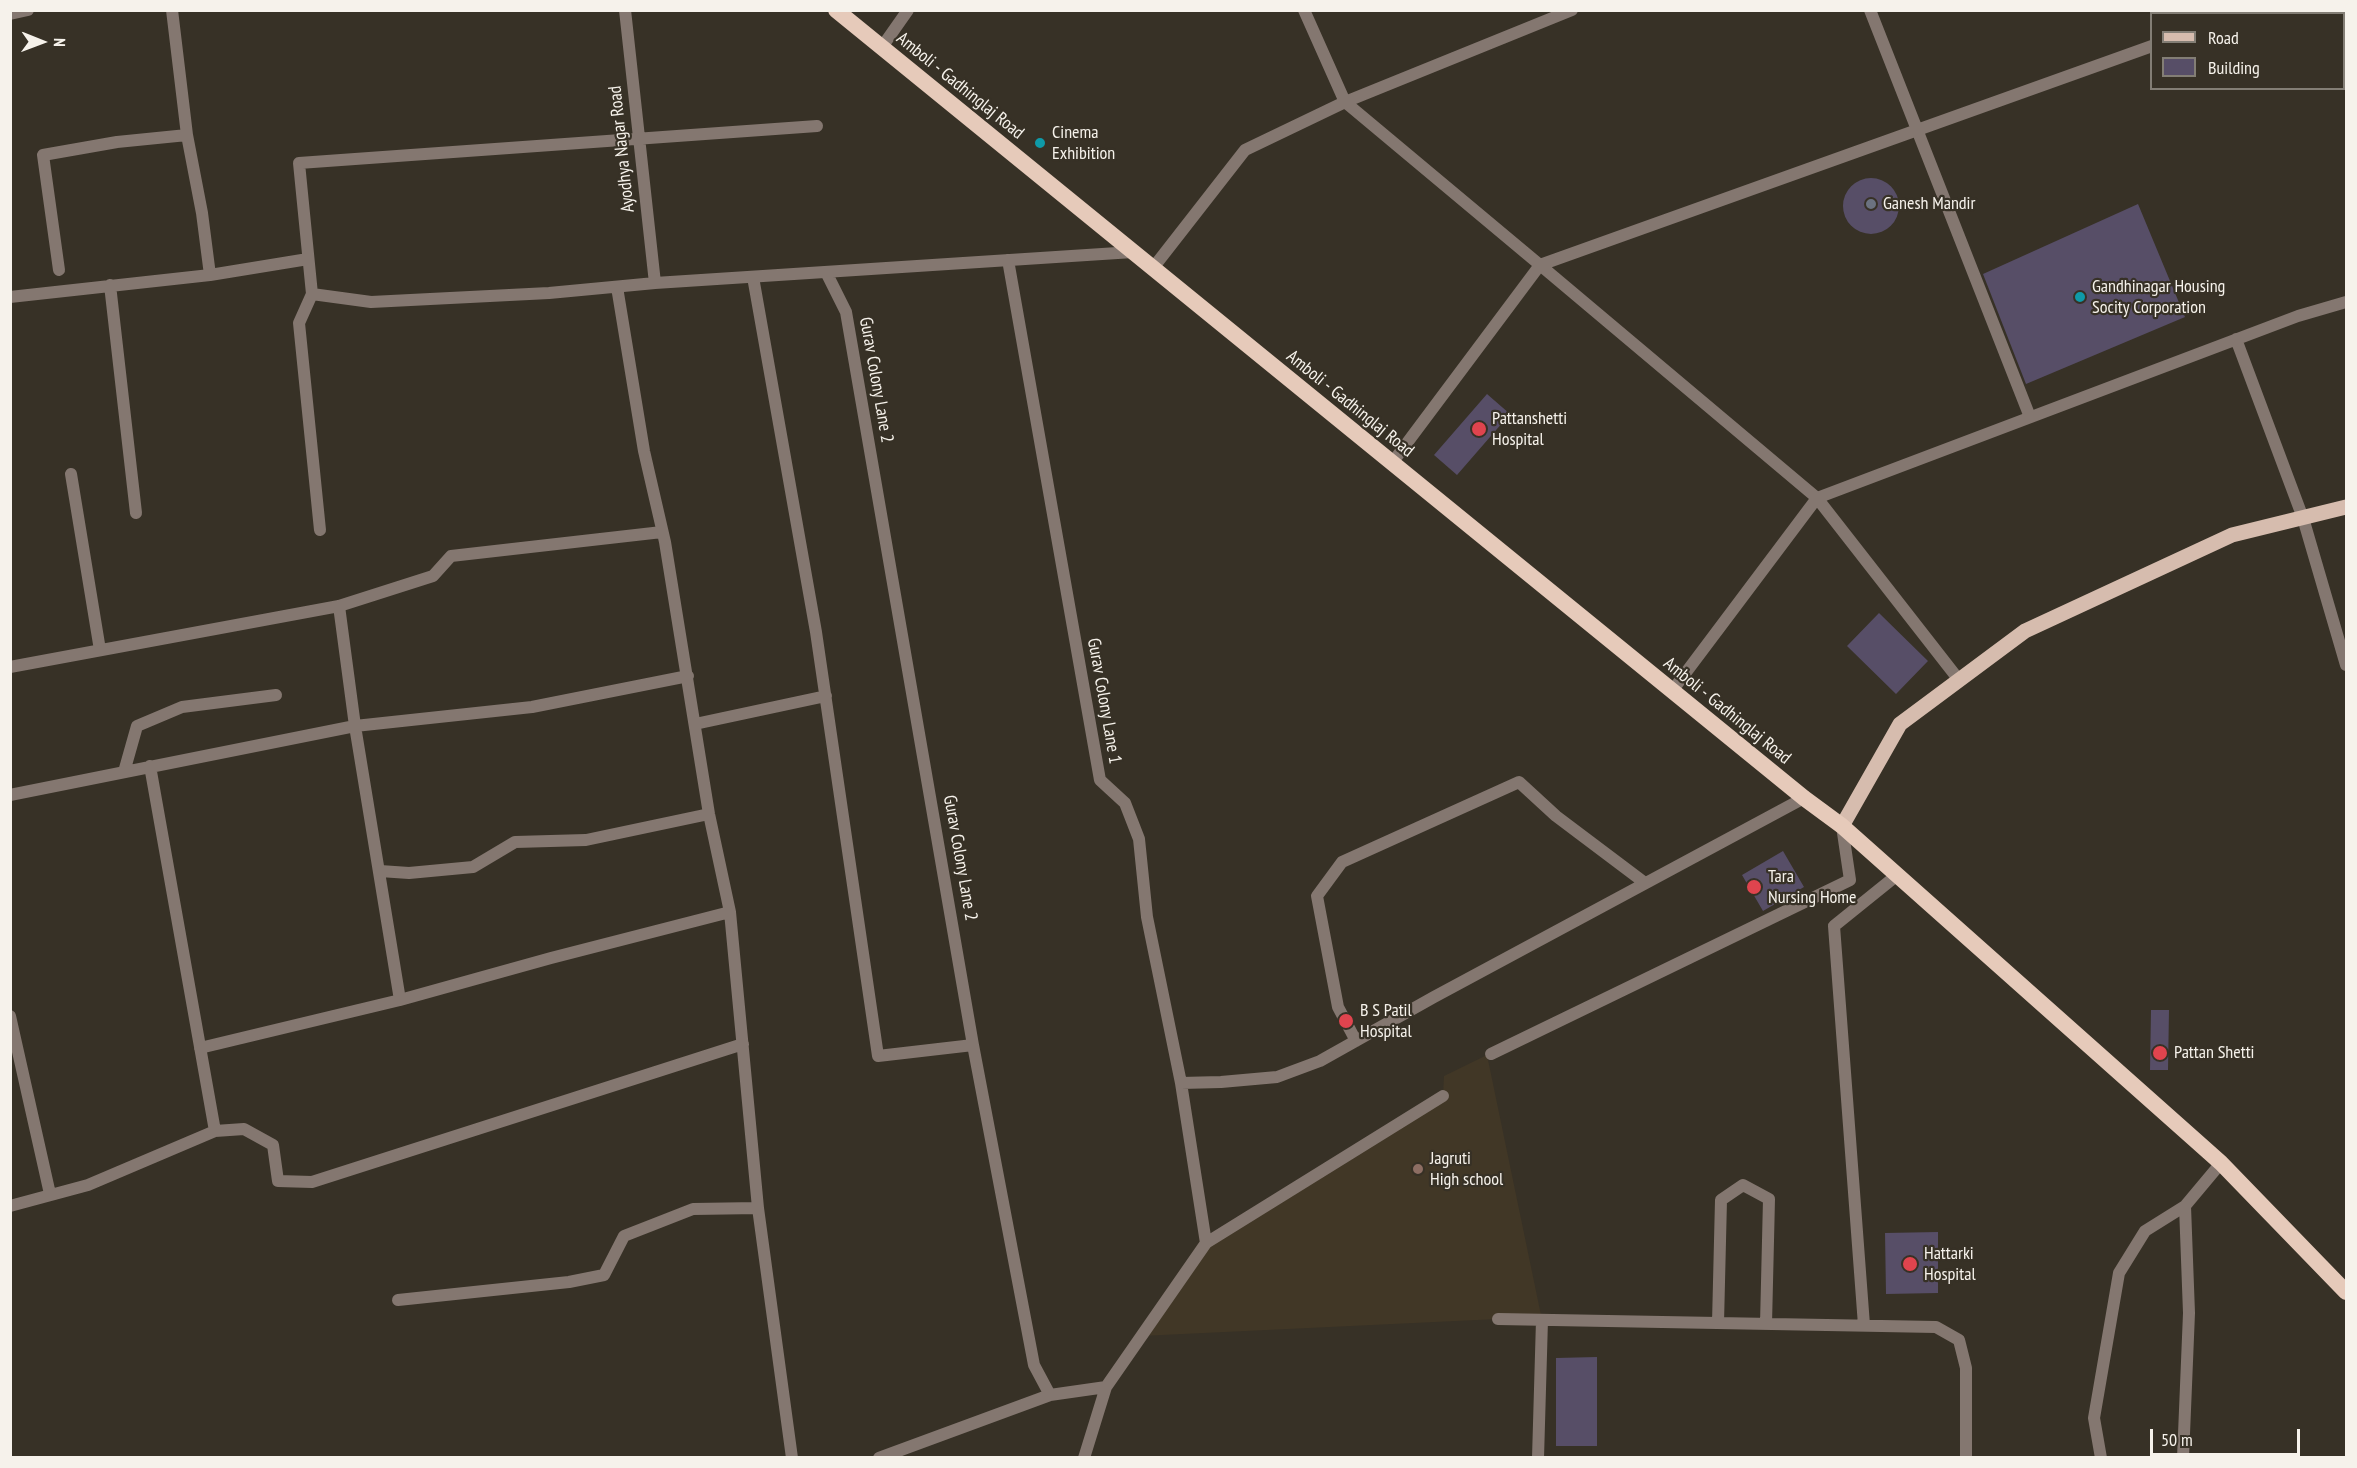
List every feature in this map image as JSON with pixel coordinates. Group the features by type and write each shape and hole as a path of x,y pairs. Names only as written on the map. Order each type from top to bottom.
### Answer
{"highway":[{"name":"Amboli - Gadhinglaj Road","path":"836,10 1672,691 1842,826 2221,1163 2346,1292"}],"main road":[{"path":"1842,826 1900,724 2025,632 2232,535 2346,507"}],"street":[{"path":"10,14 28,10"},
{"path":"172,10 187,135 202,213 210,275"},
{"name":"Ayodhya Nagar Road","path":"625,10 655,283"},
{"path":"882,47 908,10"},
{"path":"1304,10 1345,102 1817,498 1959,680"},
{"path":"1153,268 1245,150 1345,102 1572,10"},
{"path":"1870,10 2030,417"},
{"path":"1392,463 1540,265 2150,46"},
{"path":"320,530 299,323 312,294 299,163 817,126"},
{"path":"58,270 43,155 117,142 187,135"},
{"path":"312,294 372,302 549,293 655,283 1133,252"},
{"path":"10,297 210,275 308,259"},
{"name":"Gurav Colony Lane 1","path":"1008,260 1100,780 1125,803 1138,839 1147,917 1181,1083 1206,1243"},
{"name":"Gurav Colony Lane 2","path":"826,272 846,312 973,1045 1034,1365 1050,1395"},
{"path":"753,277 826,696 878,1056 973,1045"},
{"path":"110,285 135,513"},
{"path":"617,287 644,451 662,532 688,676 709,814 730,912 758,1208 792,1458"},
{"path":"1672,691 1817,498 2298,316 2346,302"},
{"path":"2236,339 2303,518 2346,665"},
{"path":"71,474 100,650"},
{"path":"10,667 339,606 433,576 451,556 662,532"},
{"path":"339,606 400,1000"},
{"path":"10,795 356,726 532,706 688,676"},
{"path":"124,772 137,726 183,708 276,695"},
{"path":"695,724 826,696"},
{"path":"150,766 215,1131"},
{"path":"1356,1041 1338,1006 1317,896 1342,862 1519,782 1556,816 1645,883"},
{"path":"1181,1083 1276,1077 1320,1061 1434,997 1804,798"},
{"path":"380,871 409,873 473,867 516,842 586,840 709,814"},
{"path":"1491,1054 1850,880 1842,826"},
{"path":"1864,1325 1834,926 1896,876"},
{"path":"200,1048 400,1000 730,912"},
{"path":"10,1016 50,1194"},
{"path":"10,1206 88,1185 215,1131 244,1129 273,1145 278,1181 312,1182 743,1044"},
{"path":"1084,1458 1106,1387 1206,1243 1443,1096"},
{"path":"2101,1458 2094,1418 2119,1273 2145,1231 2185,1206 2221,1163"},
{"path":"1718,1323 1721,1200 1743,1185 1769,1199 1766,1324"},
{"path":"2182,1458 2189,1313 2185,1206"},
{"path":"398,1300 569,1282 604,1275 624,1236 693,1209 758,1208"},
{"path":"1498,1319 1936,1327 1959,1340 1966,1368 1966,1458"},
{"path":"1538,1458 1542,1320"},
{"path":"879,1458 1050,1395 1106,1387"}],"shaded area":[{"name":"Jagruti High school","path":"1487,1055 1542,1320 1498,1319 1141,1336 1206,1243 1443,1096 1444,1076"}],"building":[{"name":"Ganesh Mandir","path":"1865,178 1877,178 1887,182 1895,190 1899,206 1895,222 1887,230 1877,234 1865,234 1855,230 1847,222 1843,212 1843,200 1847,190 1855,182"},
{"name":"Gandhinagar Housing Socity Corporation","path":"2138,204 2185,317 2026,384 1983,274"},
{"path":"1487,394 1510,414 1457,475 1434,455"},
{"path":"1879,613 1928,661 1896,694 1847,646"},
{"path":"1783,851 1804,887 1763,911 1742,875"},
{"path":"2151,1010 2169,1010 2168,1070 2150,1070"},
{"path":"1938,1232 1938,1293 1886,1294 1885,1233"},
{"path":"1597,1357 1597,1446 1556,1446 1556,1358"}],"place":[{"name":"Cinema Exhibition","path":"1040,143"},
{"name":"Ganesh Mandir","path":"1871,204"},
{"name":"Gandhinagar Housing Socity Corporation","path":"2080,297"},
{"name":"Pattanshetti Hospital","path":"1479,429"},
{"name":"Tara Nursing Home","path":"1754,887"},
{"name":"B S Patil Hospital","path":"1346,1021"},
{"name":"Pattan Shetti","path":"2160,1053"},
{"name":"Jagruti High school","path":"1418,1169"},
{"name":"Hattarki Hospital","path":"1910,1264"}]}
